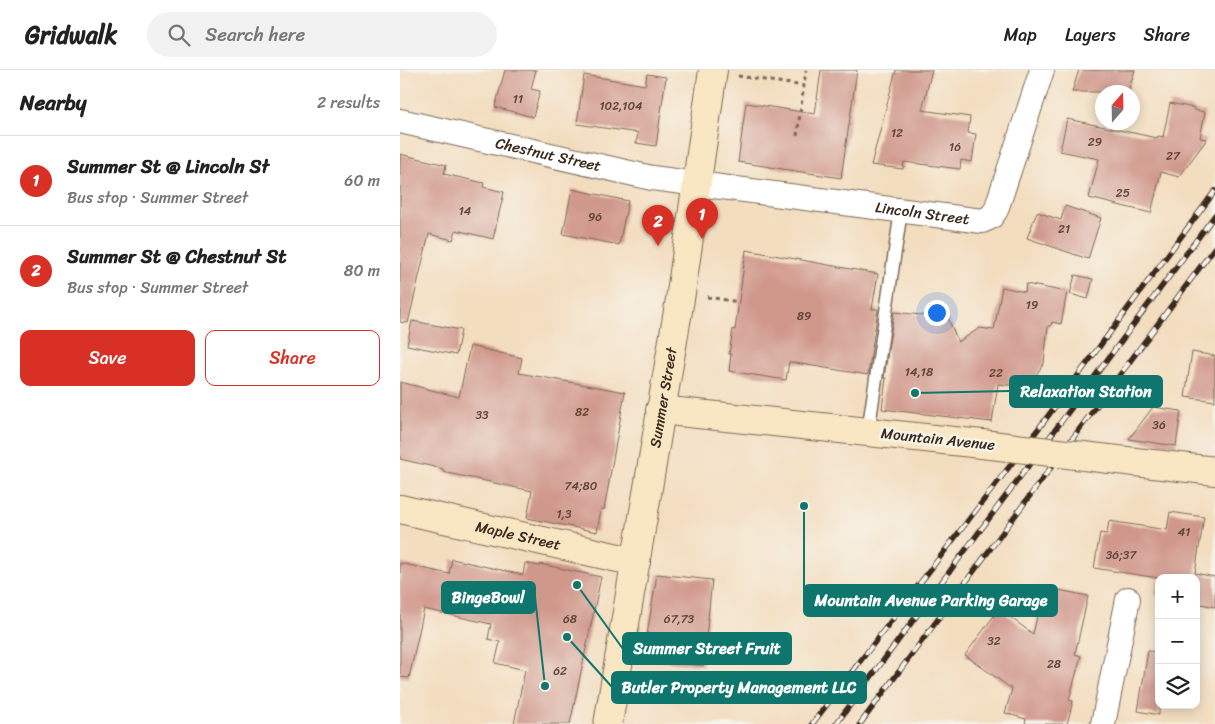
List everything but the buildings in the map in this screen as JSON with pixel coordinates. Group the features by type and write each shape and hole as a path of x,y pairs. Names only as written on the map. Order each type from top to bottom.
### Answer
{"street":[{"name":"Lincoln Street","path":"697,184 978,221 988,220 993,216 997,208 1042,70"},
{"name":"Summer Street","path":"608,724 681,293 697,184 723,72"},
{"name":"Chestnut Street","path":"400,121 652,178 697,184"},
{"name":"Mountain Avenue","path":"660,410 1215,471"},
{"name":"Maple Street","path":"400,509 636,562"},
{"path":"1103,724 1128,599"}],"lane":[{"path":"868,432 901,211"}],"path":[{"path":"797,136 806,70"},
{"path":"723,72 804,86"},
{"path":"699,296 739,302"}],"railway":[{"path":"812,724 1042,424 1215,191"},
{"path":"836,724 1215,215"},
{"path":"860,724 1215,247"}],"place":[{"name":"Summer St @ Lincoln St","path":"702,239"},
{"name":"Summer St @ Chestnut St","path":"658,246"},
{"name":"Relaxation Station","path":"915,393"},
{"name":"Mountain Avenue Parking Garage","path":"804,506"},
{"name":"Summer Street Fruit","path":"577,585"},
{"name":"Butler Property Management LLC","path":"567,637"},
{"name":"BingeBowl","path":"545,686"}]}
